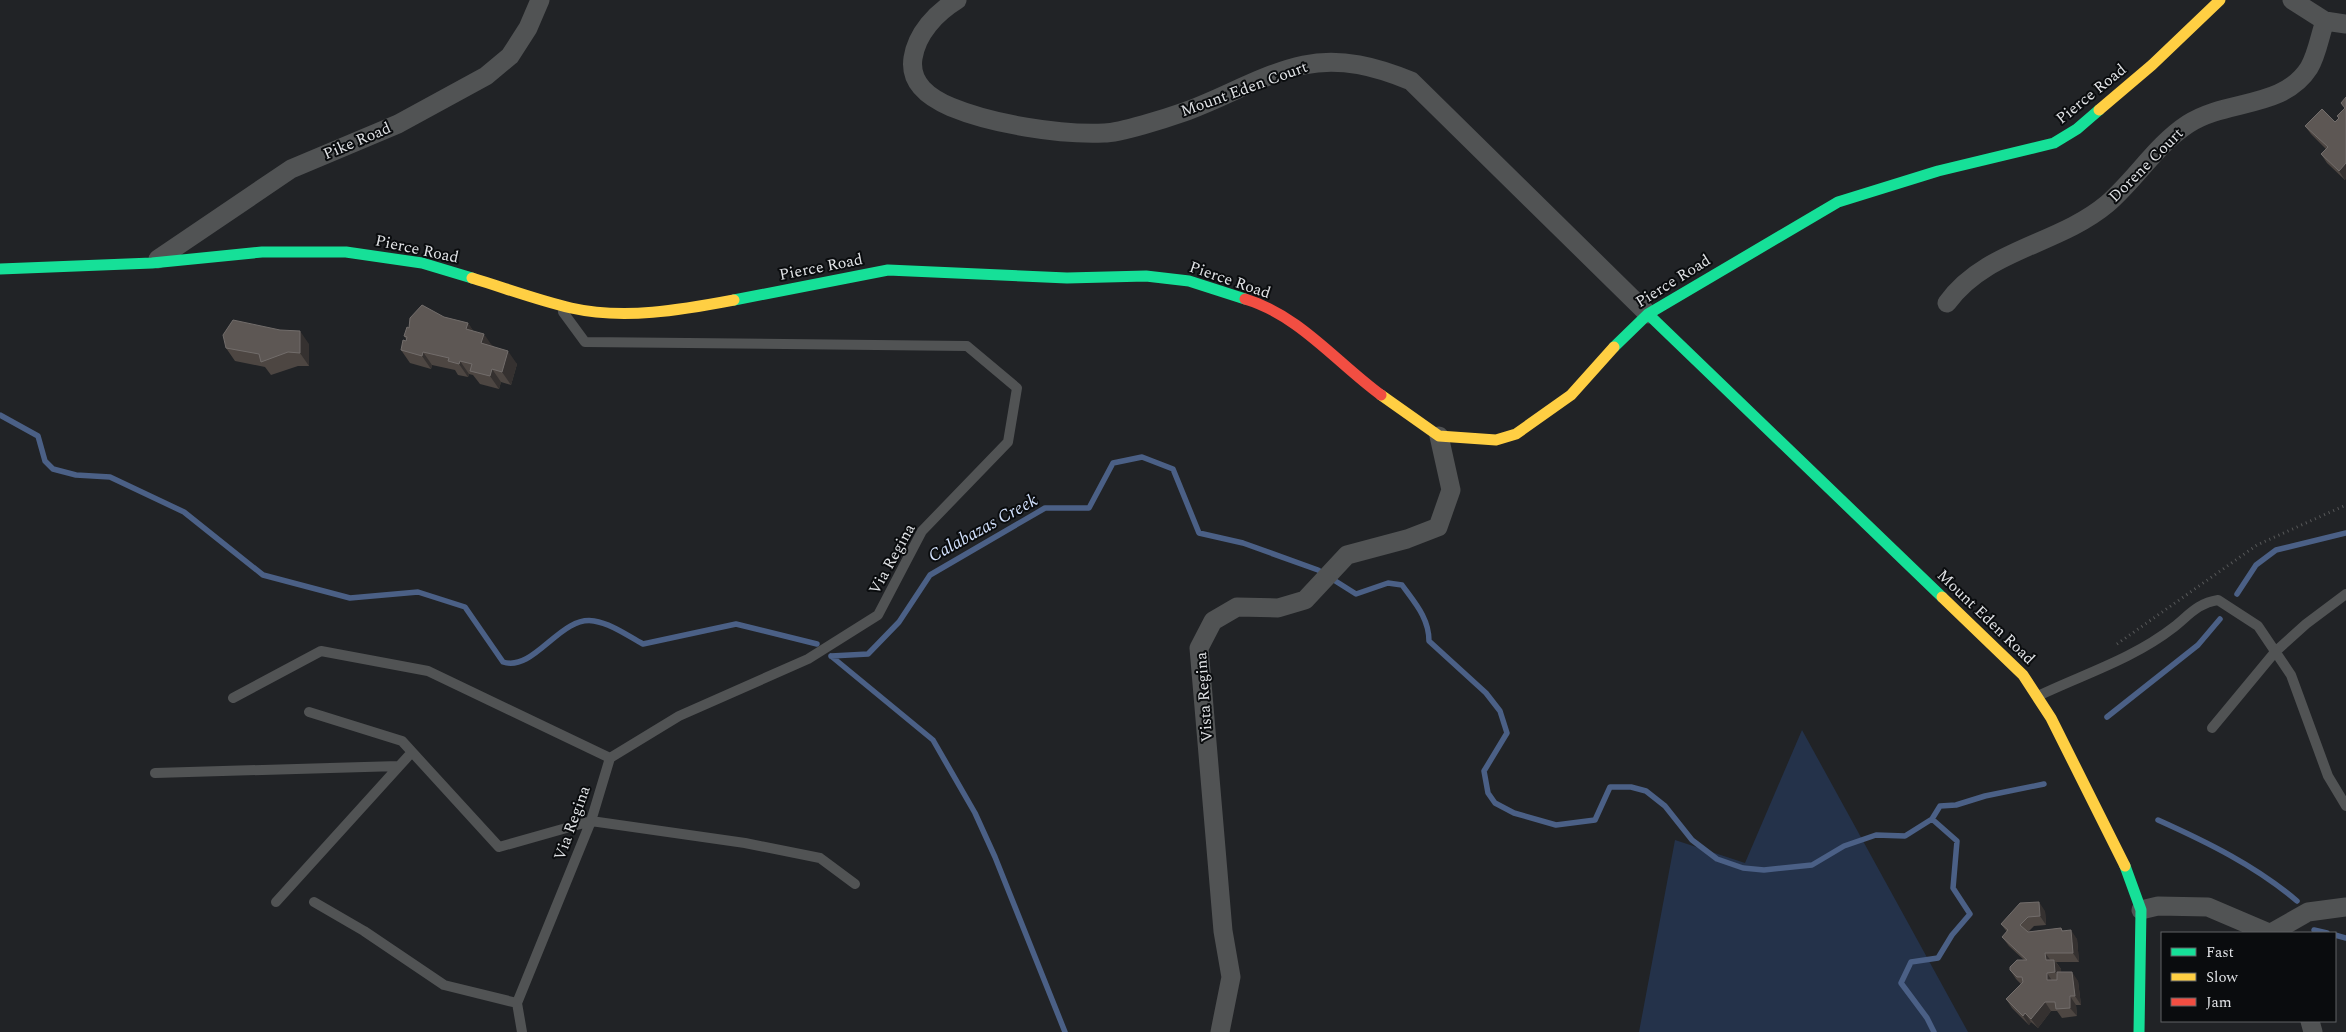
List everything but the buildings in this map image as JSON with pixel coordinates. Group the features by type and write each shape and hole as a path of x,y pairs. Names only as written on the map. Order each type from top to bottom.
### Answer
{"street":[{"name":"Pike Road","path":"152,263 292,169 398,124 486,76 510,56 528,28 540,0"},
{"name":"Mount Eden Court","path":"957,0 932,20 922,33 914,50 911,70 918,84 937,101 972,116 1021,126 1077,133 1105,134 1184,112 1228,92 1304,65 1341,62 1379,68 1411,81 1648,314"},
{"name":"Pierce Road","path":"0,269 152,263 262,252 346,252 422,263 572,308 632,314 691,308 888,270 1067,278 1146,276 1189,280 1259,303 1296,325 1379,394 1439,436 1496,440 1516,434 1570,395 1627,333 1648,314 1838,202 1938,171 2054,143 2077,129 2152,65 2220,0"},
{"path":"2292,0 2325,21 2346,24"},
{"name":"Dorene Court","path":"1947,303 1969,278 1989,264 2074,224 2106,204 2167,140 2188,123 2214,110 2271,97 2295,86 2310,67 2325,21"},
{"name":"Mount Eden Road","path":"1648,314 2023,675 2051,718 2129,874 2140,910 2139,1032"},
{"name":"Vista Regina","path":"1220,1032 1231,976 1223,931 1199,648 1213,620 1237,607 1278,608 1305,600 1347,555 1407,539 1438,527 1452,490 1439,436"},
{"path":"2140,910 2158,906 2208,907 2268,932"},
{"path":"2272,932 2308,912 2346,908"}],"lane":[{"name":"Via Regina","path":"517,1003 591,821 610,758 679,716 808,659 878,615 922,531 1008,442 1017,388 967,346 585,342 557,303"},
{"path":"2212,728 2275,652 2306,624 2346,594"},
{"path":"2038,697 2137,652 2173,628 2204,602 2218,600 2258,626 2290,675 2328,776 2346,806"},
{"path":"233,698 321,651 428,671 610,758"},
{"path":"309,712 402,742 499,847 591,821 744,843 820,858 855,884"},
{"path":"276,902 412,752"},
{"path":"155,773 400,766"},
{"path":"314,902 364,931 444,985 517,1003 522,1032"}],"shaded area":[{"path":"1802,730 1968,1032 1639,1032 1675,840 1745,863"}],"waterway":[{"name":"Calabazas Creek","path":"0,415 38,436 45,461 53,469 76,475 110,477 184,512 263,575 350,598 418,592 465,607 503,662 515,663 526,659 570,626 582,621 594,621 607,625 643,644 736,624 817,644"},
{"name":"Calabazas Creek","path":"831,656 868,654 899,622 930,575 1045,508 1089,508 1113,463 1142,457 1173,469 1199,533 1243,543 1318,570 1356,594 1388,583 1402,585 1424,618 1429,641 1486,693 1500,711 1507,733 1484,771 1488,793 1495,803 1514,813 1556,825 1595,820 1610,787 1631,787 1646,791 1665,806 1692,840 1717,859 1743,868 1764,870 1812,865 1844,846 1876,835 1905,836 1932,819 1957,841 1953,888 1970,914 1952,935 1938,958 1911,962 1901,983 1927,1018 1934,1032"},
{"path":"2237,594 2256,565 2276,550 2346,533"},
{"path":"2107,717 2198,645 2220,619"},
{"path":"831,656 933,740 975,813 995,857 1065,1032"},
{"path":"1932,819 1940,806 1956,805 1985,796 2044,784"},
{"path":"2158,820 2195,837 2248,866 2297,901"},
{"path":"2314,930 2323,932"},
{"path":"2336,935 2346,938"}],"traffic: fast":[{"path":"1614,347 1648,314 1838,202 1938,171 2054,143 2077,129 2099,110"},
{"path":"0,269 152,263 262,252 346,252 422,263 472,278"},
{"path":"734,300 888,270 1067,278 1146,276 1189,281 1245,299"},
{"path":"1648,314 1942,597"},
{"path":"2125,866 2141,910 2139,1032"}],"traffic: slow":[{"path":"2099,110 2152,65 2220,0"},
{"path":"472,278 533,298 591,312 652,312 734,300"},
{"path":"1381,395 1439,436 1496,440 1516,434 1571,395 1614,347"},
{"path":"1942,597 2023,675 2051,718 2125,866"}],"traffic: jam":[{"path":"1245,299 1265,306 1283,316 1317,341 1381,395"}]}
